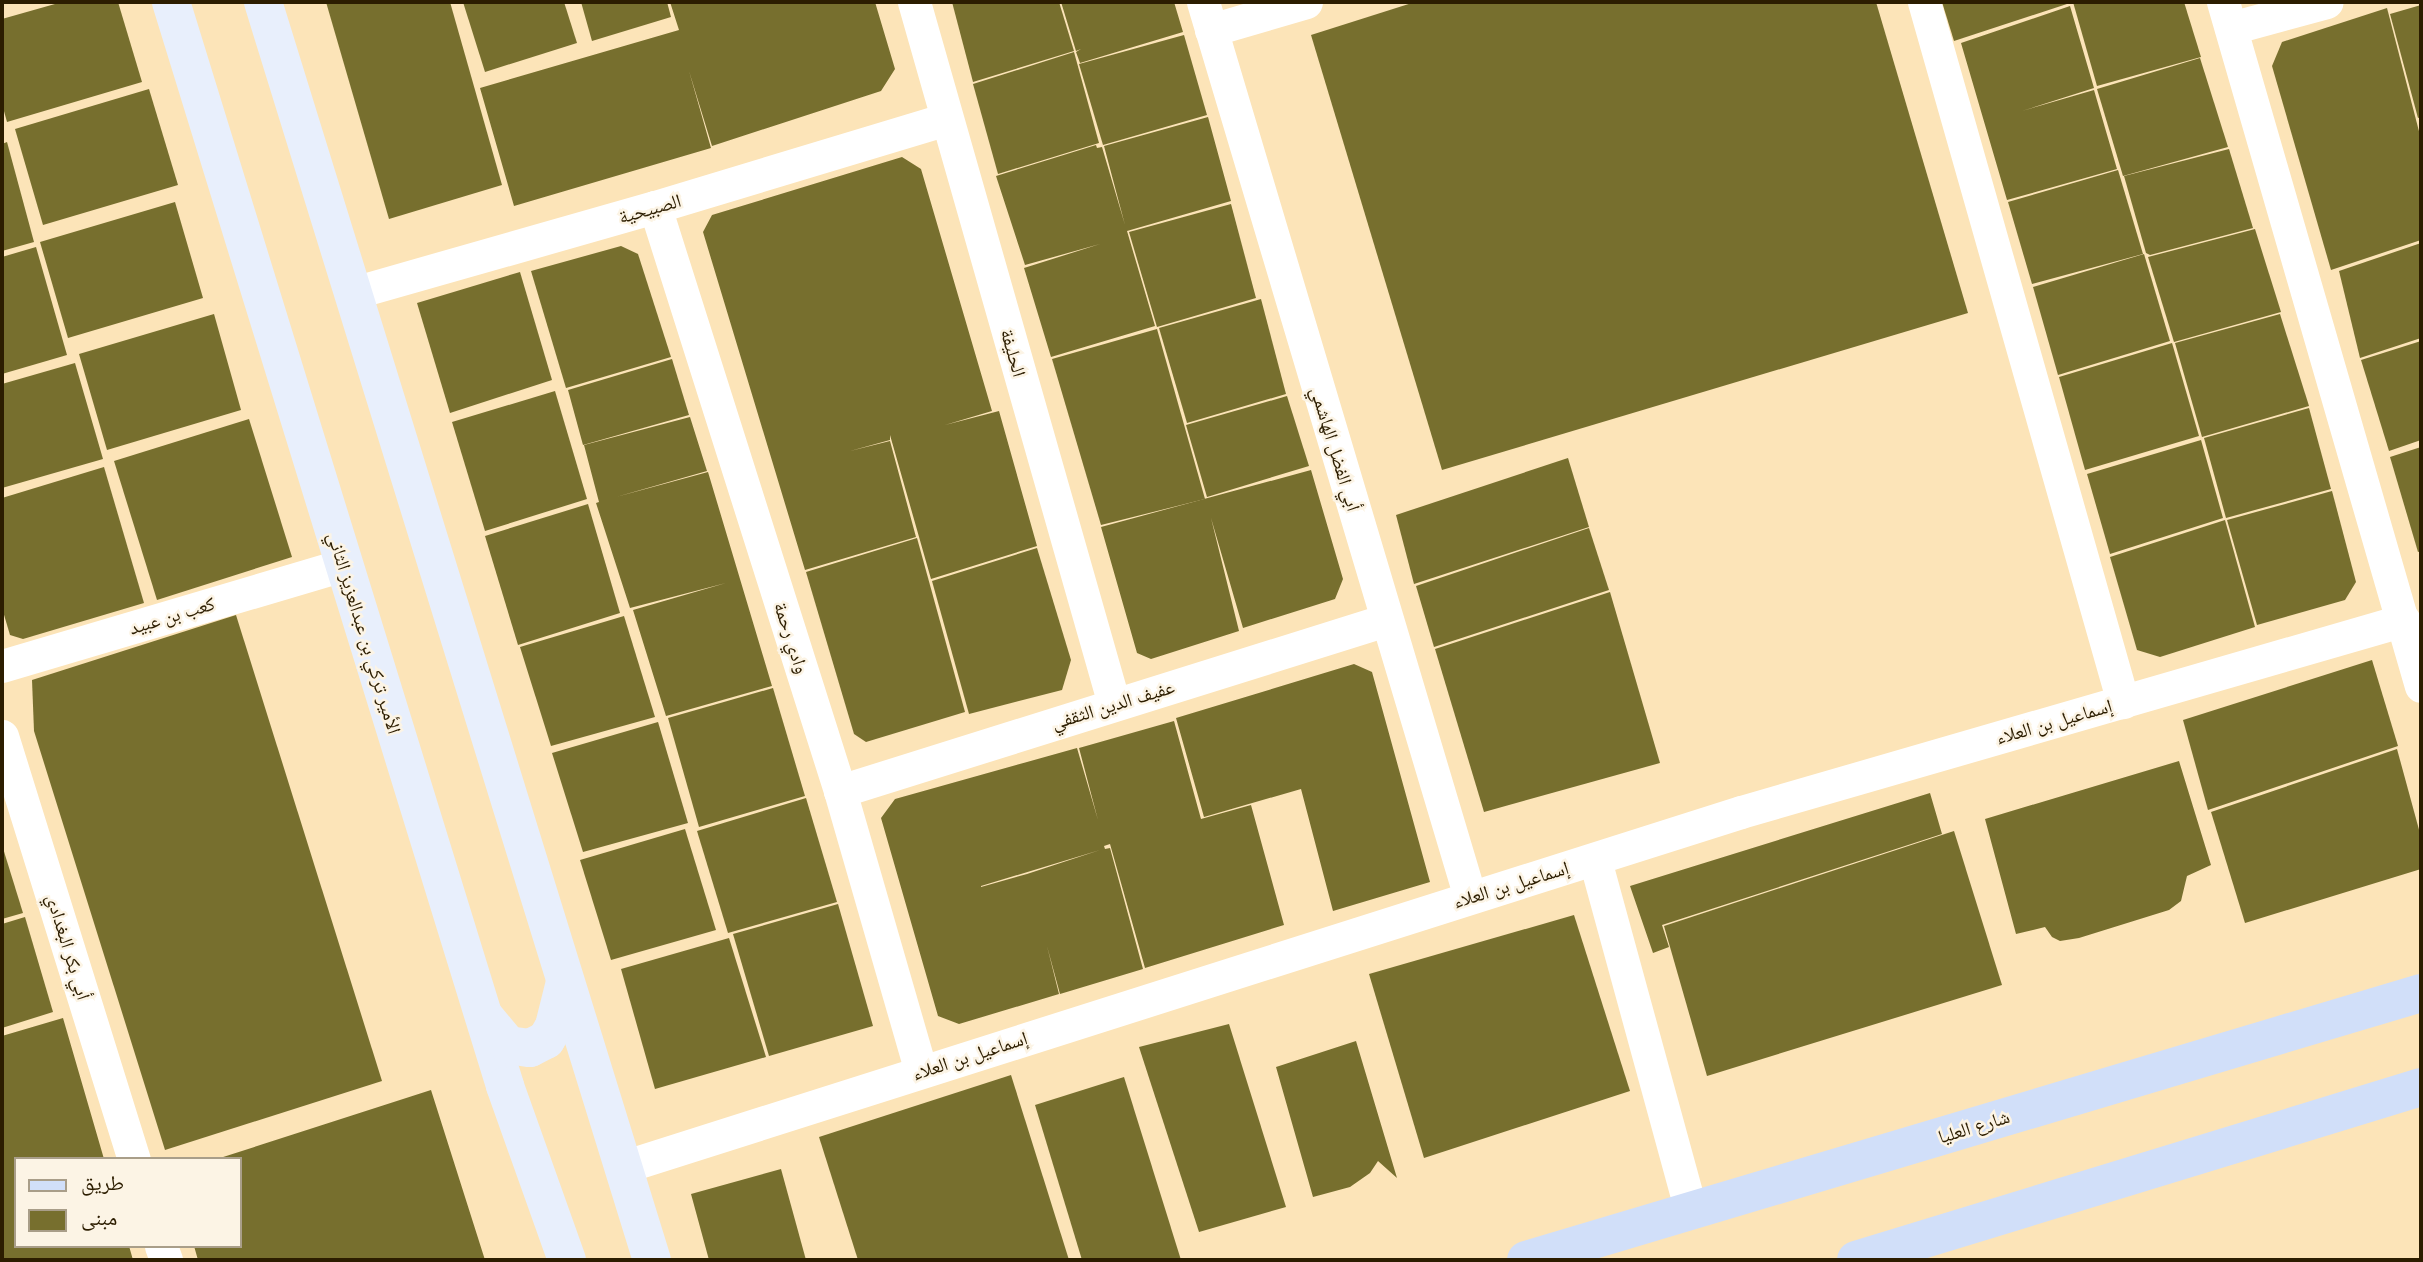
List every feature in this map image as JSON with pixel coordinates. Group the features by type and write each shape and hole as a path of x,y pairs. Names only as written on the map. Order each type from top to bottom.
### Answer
{"main road":[{"name":"شارع العليا","path":"1526,1260 2421,993"},
{"path":"1856,1260 2421,1087"}],"street":[{"name":"الأمير تركي بن عبدالعزيز الثاني","path":"171,2 342,565 363,621 483,1014 568,1260"},
{"name":"الحليفة","path":"914,2 1114,704"},
{"path":"1207,16 1306,2"},
{"path":"1924,2 2123,702"},
{"path":"2327,2 2227,15 2421,686"},
{"path":"270,9 353,293 652,1260"},
{"name":"أبي الفضل الهاشمي","path":"1207,16 1470,897"},
{"name":"الصبيحية","path":"353,293 655,207 946,119"},
{"name":"وادي رحمة","path":"655,207 840,791 921,1071"},
{"name":"كعب بن عبيد","path":"2,666 342,565"},
{"name":"عفيف الدين الثقفي","path":"840,791 1386,620"},
{"name":"إسماعيل بن العلاء","path":"623,1167 1741,812 2404,620"},
{"name":"أبي بكر البغدادي","path":"2,736 8,778 133,1157"},
{"path":"1595,860 1691,1212"},
{"path":"483,1014 508,1045 530,1048 546,1040 554,1026 565,982"}],"building":[{"path":"62,2 118,2 142,82 7,122 2,104 2,19"},
{"path":"326,2 450,2 502,185 389,219"},
{"path":"463,2 564,2 577,43 485,72"},
{"path":"581,2 667,2 671,17 592,41"},
{"path":"670,2 875,2 895,69 881,91 712,146 689,71 711,148 514,206 480,88 679,30"},
{"path":"952,2 1059,2 1074,51 973,82"},
{"path":"1061,2 1174,2 1183,32 1080,63 1076,52 1081,49 1076,51"},
{"path":"1415,2 1876,2 1968,313 1442,470 1311,35"},
{"path":"1942,2 2073,2 1954,41"},
{"path":"2073,2 2184,2 2201,57 2097,86"},
{"path":"2421,5 2421,117 2418,118 2390,14"},
{"path":"2070,6 2094,88 2022,111 2094,90 2117,169 2007,200 1961,43"},
{"path":"2387,8 2421,139 2421,240 2331,270 2272,66 2282,42"},
{"path":"1184,35 1207,115 1103,145 1079,64"},
{"path":"1074,52 1099,143 998,174 973,84"},
{"path":"2200,58 2228,147 2123,176 2097,89"},
{"path":"149,89 178,185 43,225 15,129"},
{"path":"1208,117 1231,201 1127,231 1155,326 1051,357 1024,268 1100,244 1025,265 996,176 1096,145 1097,148 1102,147 1125,225 1104,146"},
{"path":"7,142 34,242 2,251 2,144"},
{"path":"2229,149 2253,228 2150,255 2146,253 2124,176"},
{"path":"902,157 921,169 992,411 945,425 999,411 1037,546 931,579 890,435 890,440 850,451 890,441 916,537 805,570 703,232 712,215"},
{"path":"2118,170 2143,254 2032,284 2008,202"},
{"path":"175,202 203,298 68,338 40,242"},
{"path":"1231,204 1256,298 1157,327 1129,232"},
{"path":"2255,229 2281,312 2174,342 2148,257"},
{"path":"2421,243 2421,338 2360,358 2339,271"},
{"path":"621,246 638,254 671,357 566,388 531,271"},
{"path":"36,247 67,355 2,374 2,257"},
{"path":"2144,254 2170,341 2058,375 2033,287"},
{"path":"520,272 552,380 450,413 417,303"},
{"path":"1261,299 1286,394 1187,423 1159,328"},
{"path":"214,314 241,410 107,450 79,354"},
{"path":"2280,314 2309,406 2202,437 2175,343"},
{"path":"1157,329 1205,499 1101,525 1052,359"},
{"path":"2421,341 2421,440 2389,451 2361,360"},
{"path":"2172,343 2199,436 2085,470 2059,377"},
{"path":"672,359 689,415 583,445 568,390"},
{"path":"75,363 103,459 2,488 2,384"},
{"path":"555,391 587,499 485,531 452,422"},
{"path":"1287,396 1309,466 1207,497 1186,425"},
{"path":"2309,408 2331,489 2226,518 2204,438"},
{"path":"690,417 707,471 616,497 708,472 772,686 666,716 633,610 726,583 630,608 596,503 599,502 584,445"},
{"path":"249,419 292,557 157,600 114,461"},
{"path":"2201,440 2223,518 2110,554 2087,474"},
{"path":"2421,447 2421,551 2418,552 2390,457"},
{"path":"1568,458 1589,527 1414,584 1396,515"},
{"path":"104,467 144,603 23,639 10,635 2,608 2,498"},
{"path":"1311,470 1343,579 1335,599 1243,628 1211,518 1239,631 1151,659 1137,653 1101,527"},
{"path":"2332,491 2356,582 2345,600 2257,625 2227,520"},
{"path":"588,504 620,613 518,645 485,536"},
{"path":"2225,520 2255,627 2160,657 2137,650 2110,557"},
{"path":"1589,528 1609,590 1434,647 1416,586"},
{"path":"917,538 965,712 866,742 854,734 806,572"},
{"path":"1037,548 1071,660 1062,690 969,714 932,581"},
{"path":"1610,592 1660,763 1484,812 1435,649"},
{"path":"236,615 382,1081 165,1150 34,731 32,680"},
{"path":"624,616 655,717 551,746 520,647"},
{"path":"2372,660 2398,746 2208,810 2183,720"},
{"path":"1354,664 1372,672 1430,882 1333,911 1301,789 1204,817 1176,718"},
{"path":"773,688 805,796 699,827 668,718"},
{"path":"1174,721 1201,819 1251,805 1284,925 1145,968 1110,844 1104,846 1105,849 1110,848 1143,969 1060,994 1047,946 1059,994 959,1024 938,1016 881,818 895,799 1077,748 1098,820 1079,748","holes":["1100,850 1027,874 981,887"]},
{"path":"658,722 688,823 583,852 552,753"},
{"path":"2397,749 2421,837 2421,869 2245,923 2211,812"},
{"path":"2179,761 2211,865 2187,876 2181,901 2169,910 2079,938 2060,941 2052,937 2045,927 2016,934 1985,819"},
{"path":"1930,793 1942,834 1662,925 1669,947 1653,953 1630,886"},
{"path":"806,798 837,902 728,933 697,831"},
{"path":"685,829 716,930 611,960 580,860"},
{"path":"1954,831 2002,985 1707,1076 1664,926"},
{"path":"2,845 23,913 2,919"},
{"path":"838,904 873,1026 769,1056 733,934"},
{"path":"1574,915 1630,1091 1424,1158 1369,974"},
{"path":"25,917 53,1012 2,1028 2,924"},
{"path":"729,938 766,1057 655,1089 621,969"},
{"path":"63,1018 103,1157 14,1157 14,1248 130,1248 133,1260 2,1260 2,1036"},
{"path":"1229,1024 1286,1207 1199,1232 1139,1047"},
{"path":"1356,1041 1397,1178 1378,1161 1370,1173 1350,1187 1313,1197 1276,1067"},
{"path":"1011,1075 1069,1260 858,1260 819,1137"},
{"path":"1124,1077 1181,1260 1082,1260 1035,1105"},
{"path":"431,1090 485,1260 198,1260 195,1248 242,1248 242,1157 223,1157"},
{"path":"781,1169 806,1260 709,1260 691,1194"}]}
